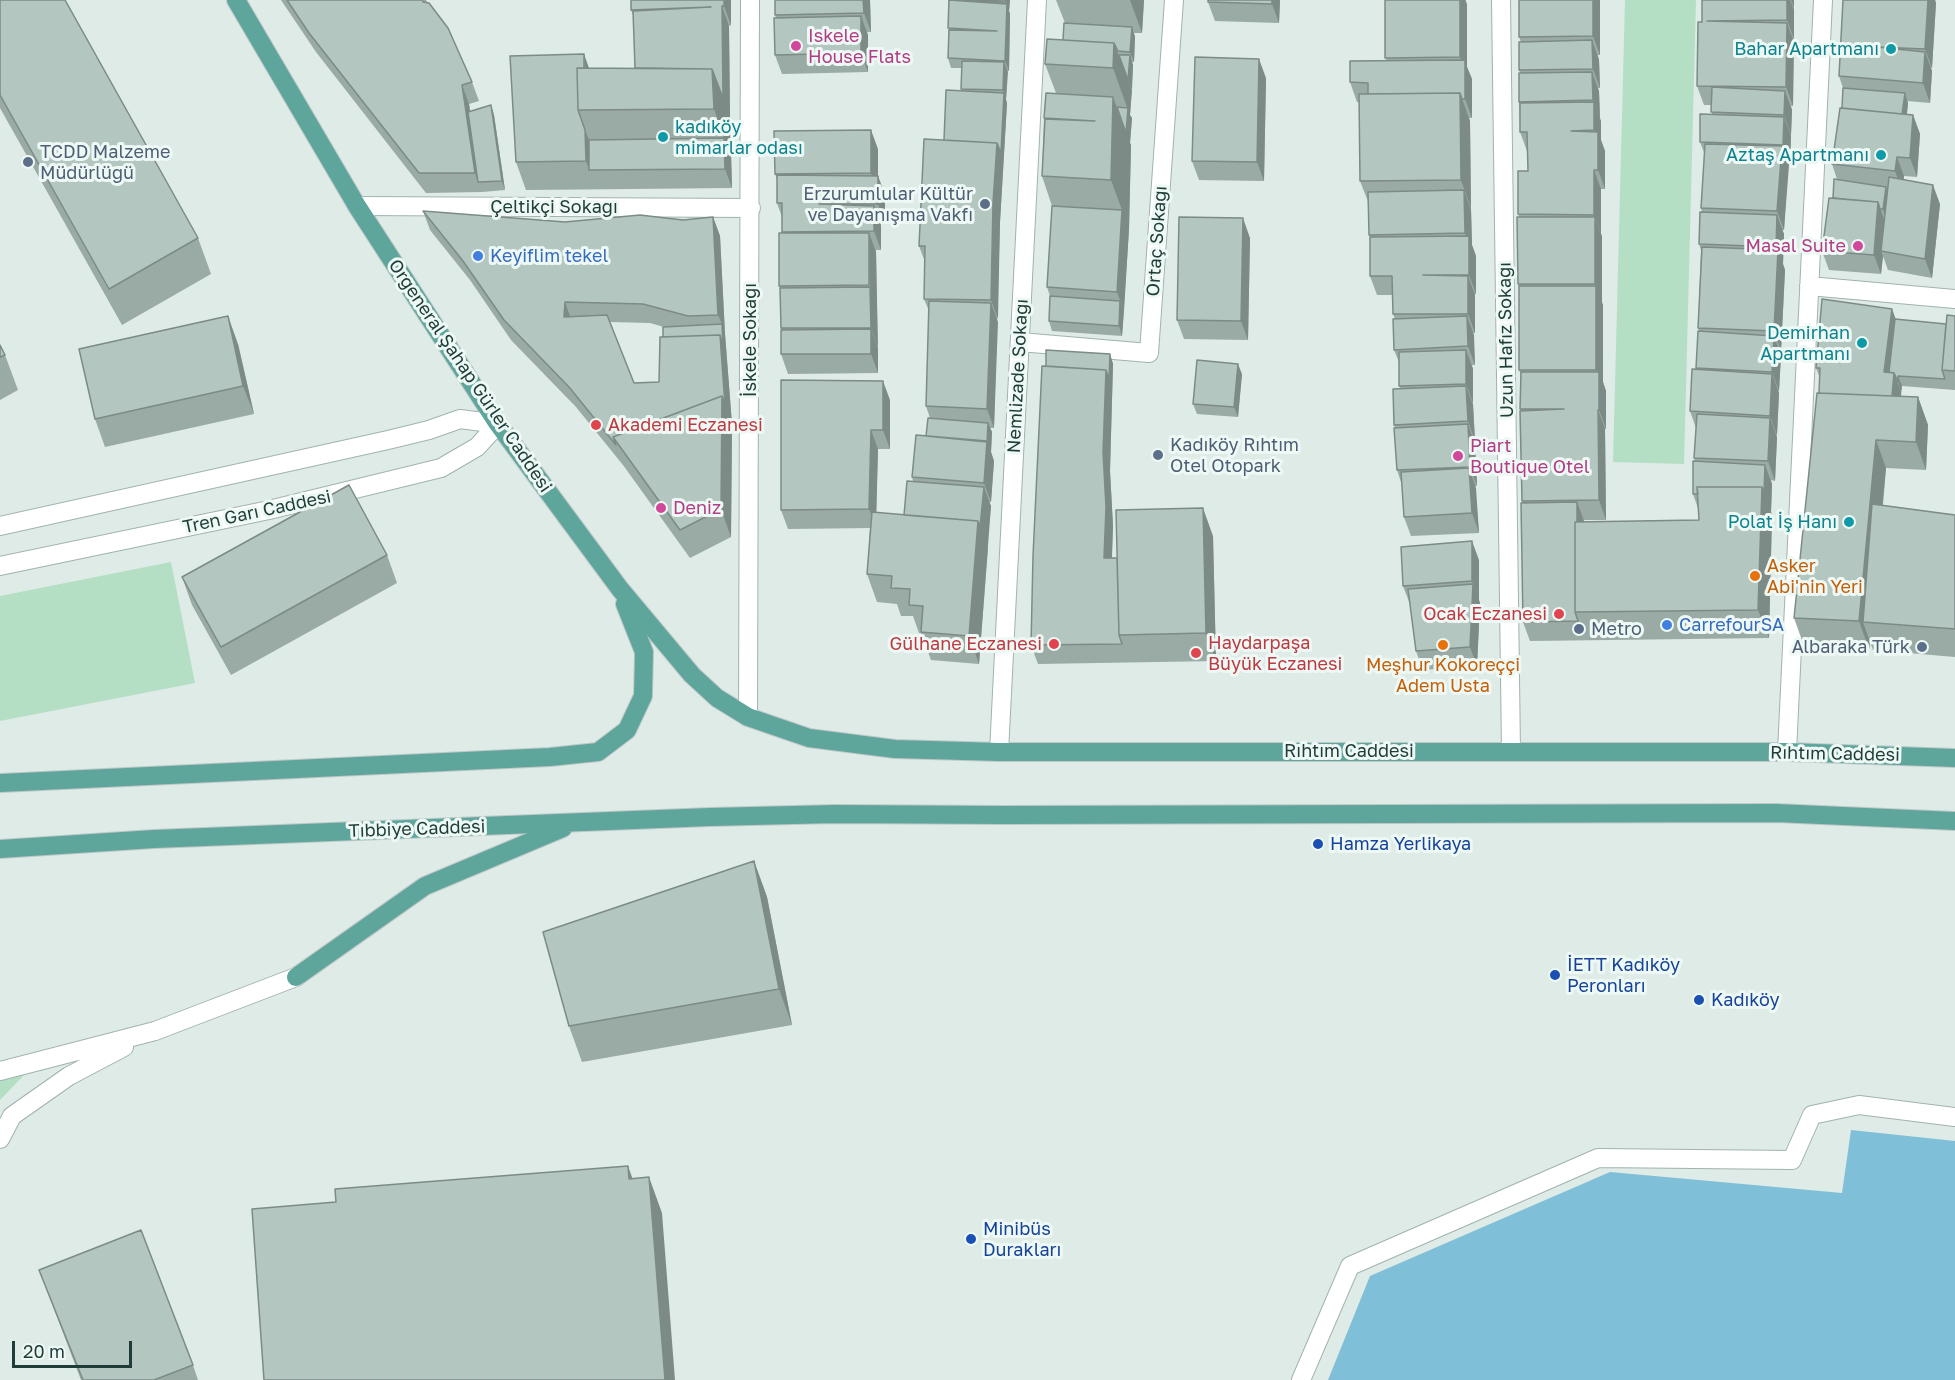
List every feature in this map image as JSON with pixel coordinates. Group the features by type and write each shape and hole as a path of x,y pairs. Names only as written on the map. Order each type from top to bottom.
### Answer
{"main road":[{"name":"Orgeneral Şahap Gürler Caddesi","path":"236,0 357,207 498,424 620,589 692,675 717,698 748,717"},
{"path":"0,783 550,757 598,752 627,730 643,696 644,652 620,589"},
{"name":"Rıhtım Caddesi","path":"748,717 809,738 895,749 999,752 1787,752 1955,758"},
{"name":"Tıbbiye Caddesi","path":"0,849 154,839 835,814 1776,813 1955,822"},
{"path":"296,977 425,886 574,823"}],"street":[{"name":"İskele Sokağı","path":"748,717 750,0"},
{"name":"Nemlizade Sokağı","path":"999,752 1037,0"},
{"name":"Ortaç Sokağı","path":"1020,342 1149,353 1174,0"},
{"name":"Uzun Hafız Sokağı","path":"1502,0 1511,751"},
{"path":"1787,752 1823,0"},
{"name":"Çeltikçi Sokağı","path":"357,207 751,208"},
{"path":"1809,286 1955,299"},
{"path":"0,526 388,440 429,430 460,419 498,424"},
{"name":"Tren Garı Caddesi","path":"0,566 269,510 432,471 477,447 498,424"},
{"path":"0,1071 155,1031 296,977"},
{"path":"0,1139 12,1116 60,1083 155,1031"},
{"path":"1301,1380 1350,1266 1598,1158 1792,1160 1812,1115 1859,1105 1955,1117"}],"green space":[{"path":"1625,0 1696,0 1684,464 1613,462"},
{"path":"171,562 195,683 0,721 0,596"},
{"path":"27,1072 0,1100 0,1081"}],"water":[{"path":"1851,1130 1955,1141 1955,1380 1328,1380 1370,1276 1610,1172 1842,1193"}],"building":[{"path":"0,0 65,0 198,238 109,289 0,95"},
{"path":"287,0 422,0 429,3 448,28 472,82 462,85 475,173 419,173 309,33"},
{"path":"631,0 724,0 724,6 722,6 723,98 712,69 635,68 633,11 711,7 631,10"},
{"path":"775,0 863,0 864,13 775,15"},
{"path":"949,0 1007,4 1005,61 948,58 949,30 997,31 948,28"},
{"path":"963,0 1006,0 1006,2"},
{"path":"1208,0 1272,0 1272,4 1208,2"},
{"path":"1385,0 1460,0 1460,57 1385,58"},
{"path":"1519,0 1593,0 1593,36 1519,37"},
{"path":"1702,0 1787,0 1787,20 1707,21 1787,23 1786,87 1697,86 1698,22 1702,22"},
{"path":"1843,0 1928,0 1925,49 1877,47 1925,52 1923,83 1839,76"},
{"path":"861,16 861,53 775,55 774,18"},
{"path":"1064,23 1132,27 1130,52 1118,51 1114,43 1063,40"},
{"path":"1047,39 1114,43 1113,68 1045,64"},
{"path":"1592,40 1593,69 1519,70 1519,42"},
{"path":"584,54 584,68 577,68 578,110 585,130 586,161 516,162 510,56"},
{"path":"1119,55 1130,55 1128,80"},
{"path":"1195,57 1259,59 1257,162 1192,161"},
{"path":"1465,60 1465,99 1462,99 1460,93 1368,94 1368,83 1350,82 1350,61"},
{"path":"962,61 1004,62 1003,90 961,89"},
{"path":"577,68 712,69 714,109 578,110"},
{"path":"1592,72 1593,100 1519,102 1519,73"},
{"path":"1712,87 1785,91 1784,115 1711,112"},
{"path":"1843,88 1905,93 1902,114 1842,108"},
{"path":"946,90 1004,93 1001,153 997,143 944,140"},
{"path":"1046,93 1113,97 1111,180 1042,176 1045,119 1095,121 1044,118"},
{"path":"1460,93 1461,180 1360,181 1359,94"},
{"path":"1594,102 1594,130 1571,131 1598,132 1598,170 1594,170 1594,215 1518,214 1518,171 1528,171 1527,132 1520,132 1520,103"},
{"path":"491,105 502,181 478,182 468,112"},
{"path":"1117,107 1128,108 1126,133"},
{"path":"1840,108 1913,115 1910,158 1897,157 1895,171 1832,164"},
{"path":"1700,114 1784,117 1783,145 1700,142"},
{"path":"871,130 871,173 775,174 774,131"},
{"path":"724,138 725,169 589,170 589,140"},
{"path":"924,139 997,143 991,300 924,299 925,246 919,246"},
{"path":"1705,144 1782,146 1777,211 1701,208"},
{"path":"777,175 878,176 878,204 819,204 874,206 874,231 782,232 782,203 777,203"},
{"path":"1889,177 1933,185 1925,259 1881,251"},
{"path":"1834,179 1886,187 1883,209 1880,209 1878,202 1833,198"},
{"path":"1464,190 1465,233 1369,235 1368,192"},
{"path":"1829,198 1878,202 1874,255 1822,251"},
{"path":"1052,206 1122,210 1117,292 1047,287"},
{"path":"423,211 565,222 640,215 683,220 713,217 718,315 688,316 643,304 565,302 564,317 607,315 634,383 659,382 660,337 720,335 725,405 722,396 613,437 616,445 569,387 504,320 463,261"},
{"path":"1700,212 1777,215 1776,247 1699,244"},
{"path":"1179,217 1243,218 1241,321 1177,320"},
{"path":"1517,217 1595,217 1595,284 1518,284"},
{"path":"779,233 869,233 869,285 779,286"},
{"path":"1469,236 1469,275 1423,275 1468,276 1468,314 1393,314 1392,276 1370,276 1370,237"},
{"path":"1702,247 1778,250 1774,331 1698,328"},
{"path":"1519,286 1596,286 1596,370 1519,370"},
{"path":"870,287 871,328 781,328 780,288"},
{"path":"1050,296 1120,301 1119,326 1049,321"},
{"path":"1822,299 1892,309 1884,372 1894,373 1892,396 1819,393 1820,368 1816,368"},
{"path":"929,301 991,303 987,409 926,406"},
{"path":"1947,315 1955,316 1955,371 1942,370"},
{"path":"228,316 243,386 95,419 79,349"},
{"path":"1467,316 1468,346 1394,350 1393,319"},
{"path":"1895,319 1946,324 1942,370 1945,379 1898,376 1898,382 1894,373 1889,372"},
{"path":"722,324 723,345 720,335 663,337 663,327"},
{"path":"871,329 871,354 781,354 781,330"},
{"path":"1698,331 1774,336 1772,372 1696,368"},
{"path":"0,345 5,355 0,357"},
{"path":"1046,350 1110,354 1109,379 1106,370 1046,366"},
{"path":"1466,350 1466,384 1399,386 1399,352"},
{"path":"1197,360 1238,364 1234,407 1193,404"},
{"path":"1042,366 1106,370 1103,452 1106,507 1104,558 1117,558 1119,635 1122,644 1031,645"},
{"path":"1692,369 1772,374 1770,416 1690,411"},
{"path":"1521,372 1599,372 1599,500 1522,501 1520,411 1564,409 1520,409"},
{"path":"781,380 883,381 883,430 871,430 869,509 781,510"},
{"path":"1466,386 1468,421 1394,425 1393,389"},
{"name":"Polat İş Hanı","path":"1817,393 1918,397 1916,442 1876,440 1859,621 1794,618"},
{"path":"722,396 721,509 680,530 613,437"},
{"path":"1697,414 1770,418 1768,461 1694,458"},
{"path":"928,418 988,423 987,442 926,436"},
{"path":"1468,424 1470,467 1397,470 1394,428"},
{"path":"916,435 987,441 984,483 912,477"},
{"path":"1693,461 1765,465 1764,493 1762,487 1697,487 1698,494 1693,494"},
{"path":"1469,468 1472,513 1404,517 1401,472"},
{"path":"907,481 984,487 980,527 978,521 904,515"},
{"path":"349,485 387,555 221,647 182,577"},
{"path":"1697,487 1762,487 1758,610 1575,612 1575,522 1699,520"},
{"path":"1577,502 1575,612 1578,621 1523,622 1521,503"},
{"path":"1872,504 1955,515 1955,629 1863,622"},
{"path":"1203,508 1206,633 1119,635 1116,510"},
{"path":"872,512 978,521 969,636 921,632 923,606 909,605 910,589 891,588 892,576 867,574"},
{"path":"1472,541 1472,581 1403,586 1401,547"},
{"path":"1473,584 1470,647 1416,651 1408,589"},
{"path":"754,861 779,989 569,1026 543,932"},
{"path":"628,1166 629,1179 649,1177 665,1380 264,1380 252,1209 336,1202 335,1189"},
{"path":"141,1230 193,1365 154,1380 83,1380 39,1270"}],"place":[{"name":"Iskele House Flats","path":"796,46"},
{"name":"Bahar Apartmanı","path":"1891,49"},
{"name":"kadıköy mimarlar odası","path":"663,137"},
{"name":"Aztaş Apartmanı","path":"1881,155"},
{"name":"TCDD Malzeme Müdürlüğü","path":"28,162"},
{"name":"Erzurumlular Kültür ve Dayanışma Vakfı","path":"985,204"},
{"name":"Masal Suite","path":"1858,246"},
{"name":"Keyiflim tekel","path":"478,256"},
{"name":"Demirhan Apartmanı","path":"1862,343"},
{"name":"Akademi Eczanesi","path":"596,425"},
{"name":"Kadıköy Rıhtım Otel Otopark","path":"1158,455"},
{"name":"Piart Boutique Otel","path":"1458,456"},
{"name":"Deniz","path":"661,508"},
{"name":"Polat İş Hanı","path":"1849,522"},
{"name":"Asker Abi'nin Yeri","path":"1755,576"},
{"name":"Ocak Eczanesi","path":"1559,614"},
{"name":"CarrefourSA","path":"1667,625"},
{"name":"Metro","path":"1579,629"},
{"name":"Gülhane Eczanesi","path":"1054,644"},
{"name":"Meşhur Kokoreççi Adem Usta","path":"1443,645"},
{"name":"Albaraka Türk","path":"1922,647"},
{"name":"Haydarpaşa Büyük Eczanesi","path":"1196,653"},
{"name":"Hamza Yerlikaya","path":"1318,844"},
{"name":"İETT Kadıköy Peronları","path":"1555,975"},
{"name":"Kadıköy","path":"1699,1000"},
{"name":"Minibüs Durakları","path":"971,1239"}]}
